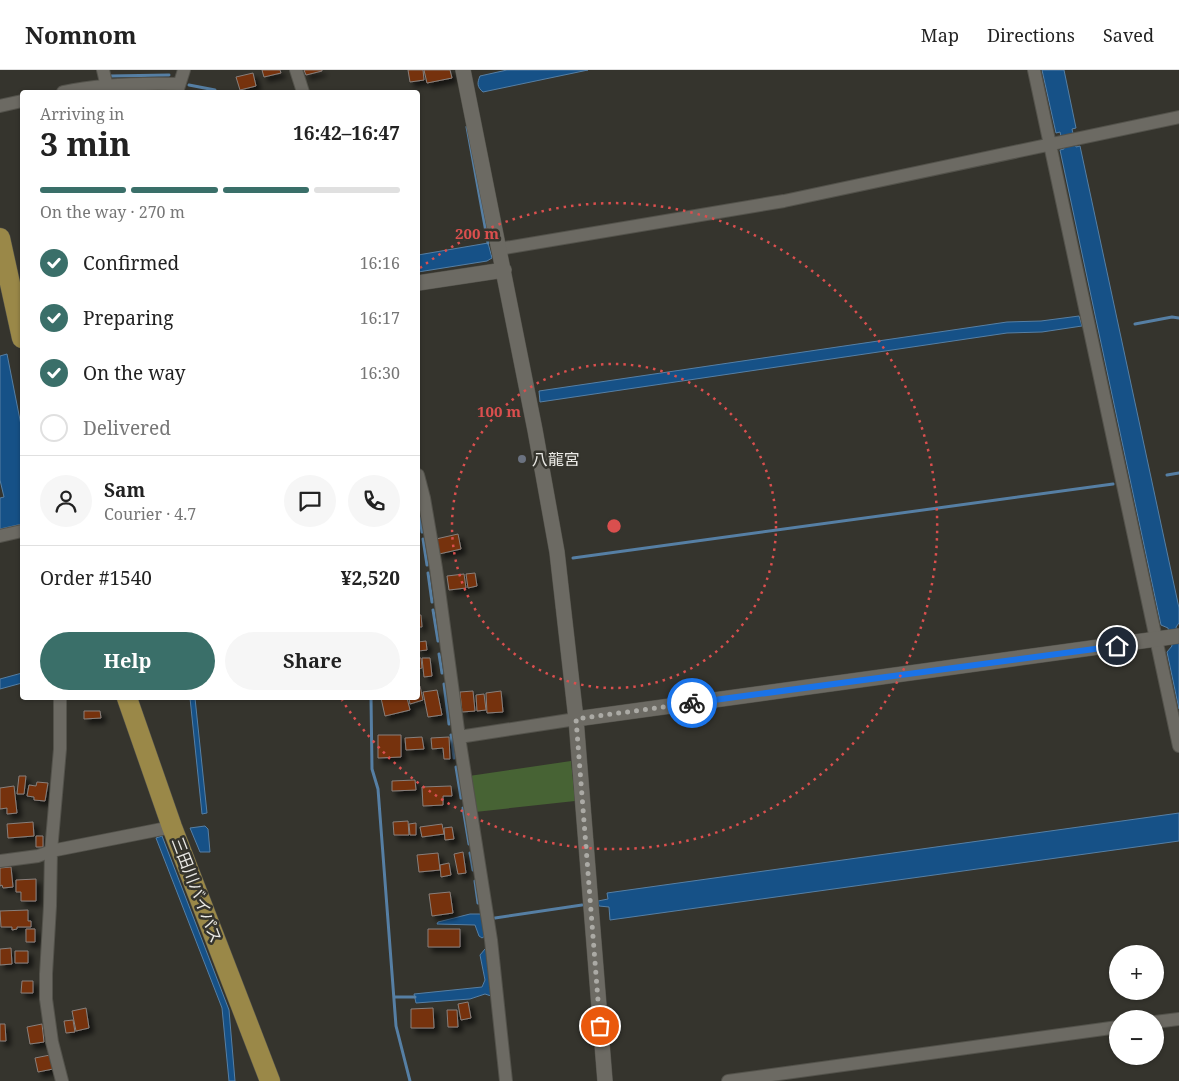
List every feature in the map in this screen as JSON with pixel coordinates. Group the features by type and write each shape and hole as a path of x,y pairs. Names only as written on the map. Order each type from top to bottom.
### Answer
{"highway":[{"path":"0,238 20,329"},
{"name":"三田川バイパス","path":"128,700 172,827 270,1081"}],"street":[{"path":"103,70 107,87"},
{"path":"81,90 152,83 178,88 184,70"},
{"path":"296,70 301,90"},
{"path":"464,70 557,552 576,719 605,1081"},
{"path":"1034,70 1055,143 1167,638 1179,746"},
{"path":"0,106 20,101"},
{"path":"499,249 784,201 1179,117"},
{"path":"420,283 504,270"},
{"path":"420,483 436,568 491,940 506,1081"},
{"path":"0,536 20,531"},
{"path":"460,737 576,719 1167,638"},
{"path":"60,700 60,749 51,851 46,999 52,1042 62,1081"},
{"path":"0,861 38,856 51,851 172,827"},
{"path":"1164,1021 1179,1019"},
{"path":"728,1081 1109,1028"}],"green space":[{"path":"571,761 575,801 475,812 469,776"}],"water":[{"path":"507,70 588,70 483,92 479,87 480,76"},
{"path":"1042,70 1064,70 1076,128 1072,129 1076,147 1080,146 1179,608 1179,623 1176,627 1179,641 1179,709 1167,652 1172,646 1168,628 1161,625 1060,150 1064,149 1060,132 1056,133"},
{"path":"488,243 492,258 487,261 420,272 420,255"},
{"path":"1079,316 1082,326 1042,332 1007,333 540,402 539,391 1007,322 1041,321"},
{"path":"7,354 20,420 20,524 0,529 0,498 4,497 0,480 0,356"},
{"path":"20,674 20,684 0,689 0,679"},
{"path":"190,700 195,700 207,813 202,814"},
{"path":"1179,813 1179,841 610,920 609,907 599,906 598,901 608,899 607,893"},
{"path":"205,826 208,829 210,852 200,852 190,828"},
{"path":"162,836 229,1010 235,1081 229,1081 222,1008 156,838"},
{"path":"470,914 483,914 485,936 482,938 479,936 475,925 437,924 438,922"},
{"path":"485,949 489,950 491,996 485,994 470,999 416,1003 414,994 482,987 485,980 480,955"}],"building":[{"path":"262,70 280,70 281,73 264,77"},
{"path":"304,70 322,70 322,71 306,75"},
{"path":"408,70 423,70 424,80 410,82"},
{"path":"424,70 450,70 452,78 427,83"},
{"path":"253,73 256,86 240,90 236,77"},
{"path":"458,534 461,549 439,554 436,539"},
{"path":"475,573 477,586 468,588 466,574"},
{"path":"464,574 466,588 449,590 447,576"},
{"path":"420,615 421,615 422,627 420,627"},
{"path":"426,641 427,650 420,651 420,642"},
{"path":"422,658 430,658 432,676 424,677"},
{"path":"420,686 423,700 410,704 409,700 420,700"},
{"path":"437,690 442,715 428,717 423,692"},
{"path":"473,691 475,711 462,712 460,692"},
{"path":"501,691 503,712 487,713 486,693"},
{"path":"484,694 486,710 477,711 476,695"},
{"path":"381,700 408,700 410,710 385,716"},
{"path":"84,711 100,711 101,718 84,719"},
{"path":"378,735 401,735 401,757 378,758"},
{"path":"422,737 424,749 406,750 405,738"},
{"path":"449,737 450,759 444,759 443,748 432,749 431,738"},
{"path":"19,776 26,776 24,794 17,794"},
{"path":"415,780 416,790 392,791 392,781"},
{"path":"37,782 48,783 45,801 34,800 34,797 27,796 29,785 36,786"},
{"path":"14,786 17,813 7,814 7,808 0,809 0,788"},
{"path":"451,786 452,796 443,796 443,805 423,806 422,787"},
{"path":"408,821 409,835 394,835 393,822"},
{"path":"33,822 34,836 8,838 7,824"},
{"path":"416,823 416,835 410,835 409,824"},
{"path":"442,824 444,834 422,837 420,827"},
{"path":"452,827 454,839 445,840 444,828"},
{"path":"36,836 43,836 43,847 36,847"},
{"path":"463,852 466,873 458,874 454,854"},
{"path":"438,853 440,870 419,872 417,855"},
{"path":"449,863 451,875 441,877 440,865"},
{"path":"11,867 13,887 3,888 2,885 0,886 0,868"},
{"path":"36,879 36,901 21,901 21,892 16,892 16,880"},
{"path":"450,892 453,913 432,916 429,894"},
{"path":"28,910 28,921 31,921 31,927 17,927 17,929 12,930 12,927 1,927 0,911"},
{"path":"26,929 35,929 35,942 26,942"},
{"path":"428,929 460,929 460,947 428,947"},
{"path":"11,948 12,964 0,965 0,949"},
{"path":"15,951 28,951 28,963 15,963"},
{"path":"22,981 33,981 33,993 21,993"},
{"path":"468,1002 471,1018 461,1020 458,1004"},
{"path":"86,1008 89,1028 76,1031 72,1011"},
{"path":"433,1008 434,1028 411,1028 411,1009"},
{"path":"447,1010 457,1010 458,1027 448,1027"},
{"path":"73,1020 75,1032 66,1033 64,1021"},
{"path":"0,1024 5,1024 6,1041 0,1041"},
{"path":"42,1024 44,1042 30,1044 27,1027"},
{"path":"50,1055 53,1069 38,1072 35,1058"}],"waterway":[{"path":"110,76 169,75"},
{"path":"189,85 215,90"},
{"path":"467,127 488,243"},
{"path":"1135,324 1172,317 1179,318"},
{"path":"1167,475 1179,473"},
{"path":"573,558 1113,484"},
{"path":"420,518 422,532"},
{"path":"423,539 427,565"},
{"path":"428,573 432,602"},
{"path":"433,610 438,641"},
{"path":"439,654 442,673"},
{"path":"444,684 449,724"},
{"path":"371,700 372,769 378,789 396,1026 410,1081"},
{"path":"451,735 454,758"},
{"path":"456,767 461,798"},
{"path":"463,808 469,844"},
{"path":"470,853 473,870"},
{"path":"475,881 478,903"},
{"path":"495,918 582,905"},
{"path":"394,997 415,997"}],"way so far":[{"path":"600,1026 576,719 692,703"}],"place":[{"name":"八龍宮","path":"522,459"}],"route":[{"path":"692,703 1117,646"}]}
